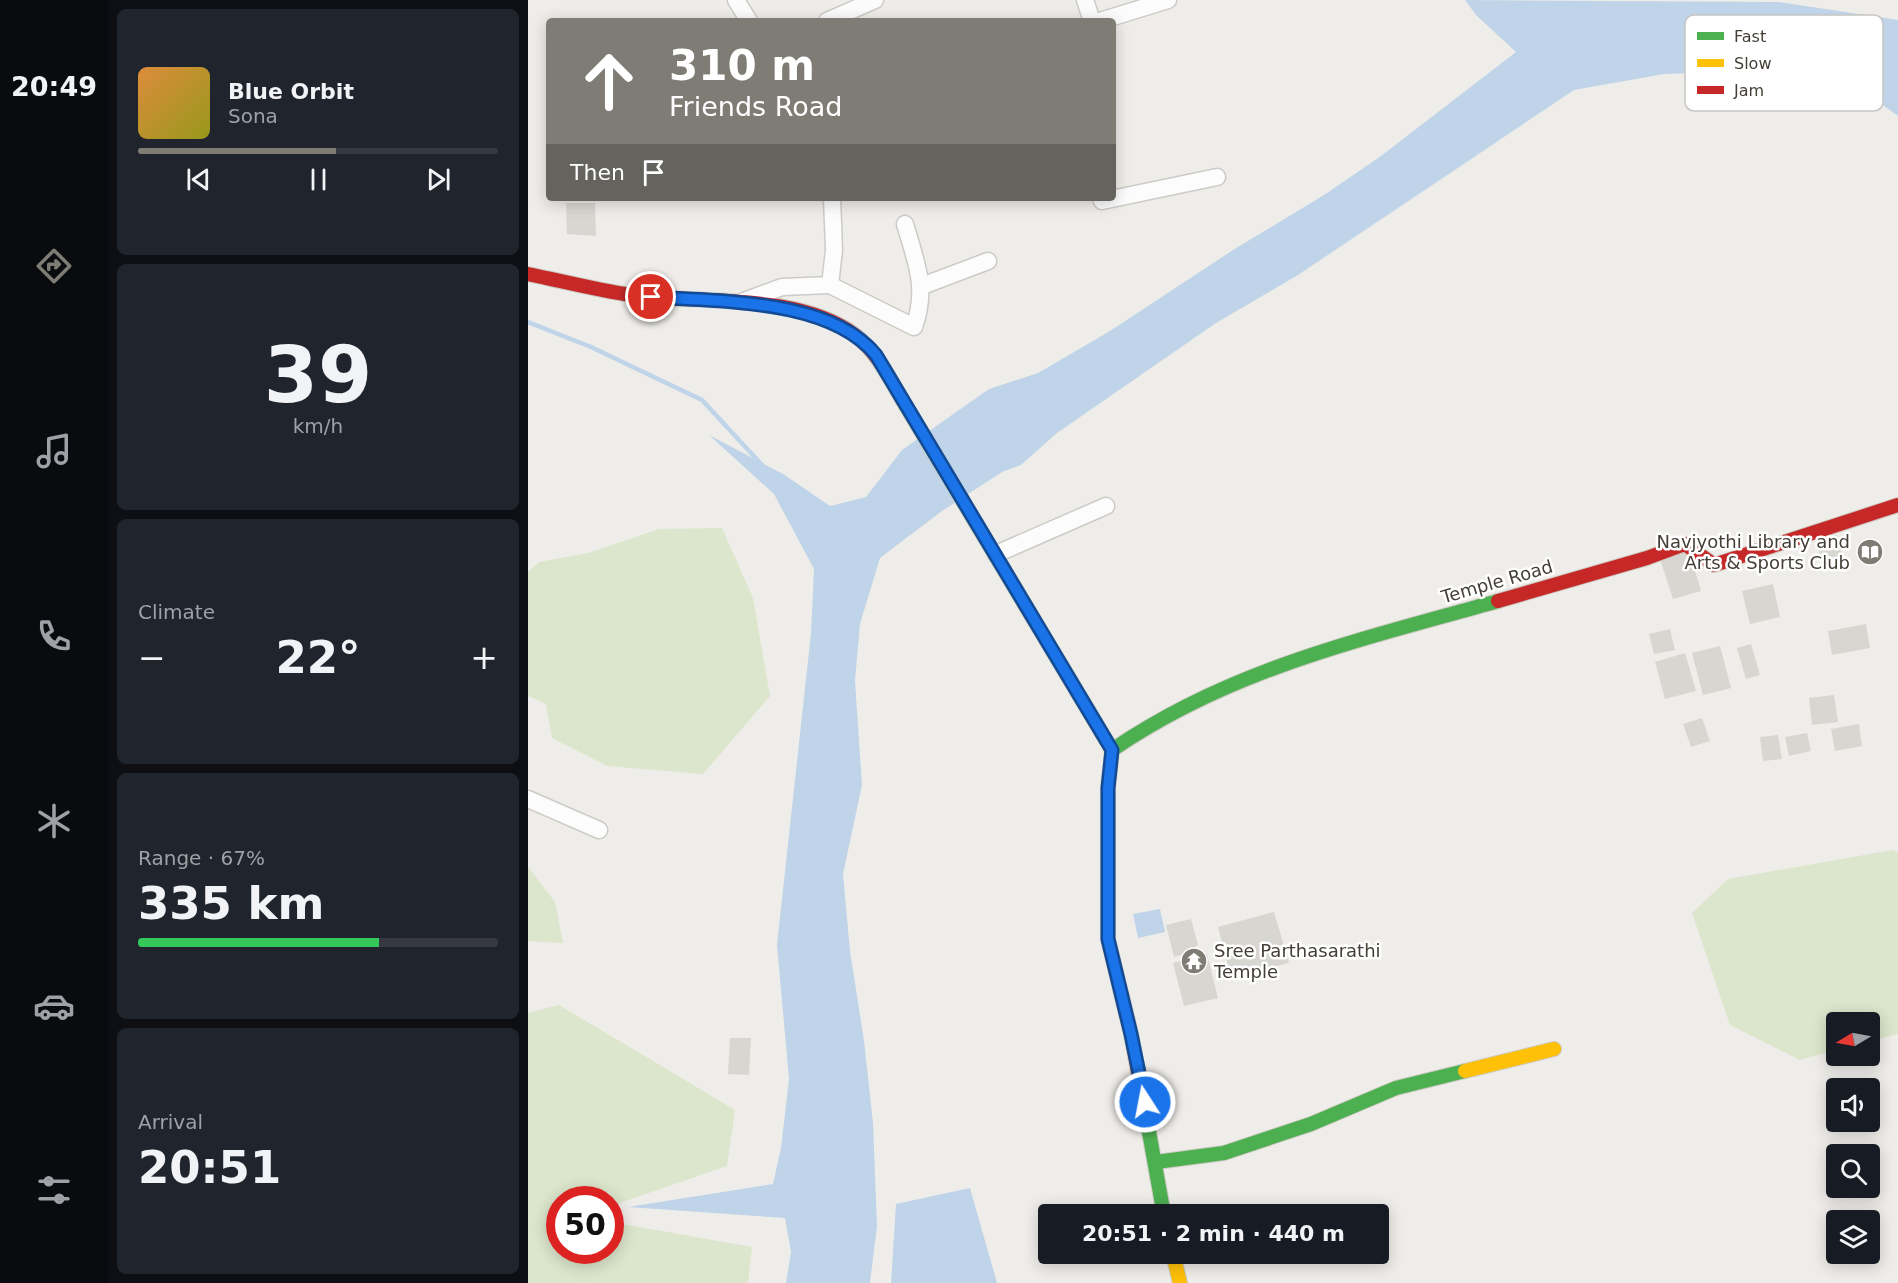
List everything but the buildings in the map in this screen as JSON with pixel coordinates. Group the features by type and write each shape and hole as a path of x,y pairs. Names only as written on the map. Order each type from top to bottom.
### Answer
{"main road":[{"path":"528,274 632,295 786,308 810,315 854,334 876,355 1112,750 1108,788 1108,939 1131,1034 1162,1204"},
{"name":"Temple Road","path":"1112,750 1135,733 1192,700 1277,665 1334,647 1647,558 1685,544 1714,565 1898,505"},
{"path":"1156,1162 1224,1153 1311,1124 1396,1088 1554,1049"},
{"path":"1175,1264 1180,1283"}],"street":[{"path":"736,0 746,18"},
{"path":"834,18 874,0"},
{"path":"1085,0 1091,18"},
{"path":"1110,18 1168,0"},
{"path":"1116,198 1217,177"},
{"path":"830,285 834,250 832,201"},
{"path":"740,303 782,287 830,285 914,327 920,310 922,286 905,224"},
{"path":"922,286 988,261"},
{"path":"996,554 1106,506"},
{"path":"528,800 600,830"}],"green space":[{"path":"722,528 753,598 770,696 703,774 607,766 552,738 546,704 528,696 528,572 539,562 588,553 659,529"},
{"path":"1893,850 1898,853 1898,1034 1880,1038 1880,1012 1826,1012 1826,1053 1800,1060 1730,1025 1692,913 1728,879"},
{"path":"528,867 555,902 563,943 528,941"},
{"path":"559,1005 735,1110 727,1166 624,1202 624,1186 546,1186 546,1264 624,1264 624,1224 752,1247 748,1283 528,1283 528,1013"}],"water":[{"path":"1465,0 1779,2 1865,15 1685,15 1685,73 1664,74 1574,90 1298,275 1216,323 1057,433 1021,465 1002,472 942,511 880,558 860,624 855,681 862,785 843,874 850,951 864,1041 873,1123 877,1226 870,1283 786,1283 791,1252 785,1218 628,1207 773,1184 781,1148 789,1079 777,945 811,633 814,569 774,494 709,435 783,474 830,506 866,497 902,450 989,389 1038,373 1110,331 1233,250 1324,195 1381,156 1516,52 1476,15"},
{"path":"1883,18 1898,20 1898,116 1883,105"},
{"path":"1160,909 1165,932 1138,938 1133,914"},
{"path":"970,1188 997,1283 891,1283 896,1204"}],"waterway":[{"path":"528,322 591,347 702,400 762,465"}],"traffic: fast":[{"path":"903,401 1112,750 1111,761"},
{"path":"1112,750 1157,722 1251,677 1347,644 1498,601"},
{"path":"1156,1162 1224,1153 1311,1124 1396,1088 1465,1071"},
{"path":"1142,1093 1162,1204"}],"traffic: slow":[{"path":"1465,1071 1554,1049"},
{"path":"1175,1264 1180,1283"}],"traffic: jam":[{"path":"528,274 631,295 777,306 832,321 855,335 870,349 903,401"},
{"path":"1498,601 1647,558 1685,544 1714,565 1898,505"},
{"path":"1111,761 1108,788 1108,939 1131,1034 1142,1093"}],"place":[{"name":"Navjyothi Library and Arts & Sports Club","path":"1870,552"},
{"name":"Sree Parthasarathi Temple","path":"1194,961"}],"route":[{"path":"651,297 786,308 830,321 867,343 876,355 1025,600 1112,750 1108,788 1108,939 1145,1102"}]}
